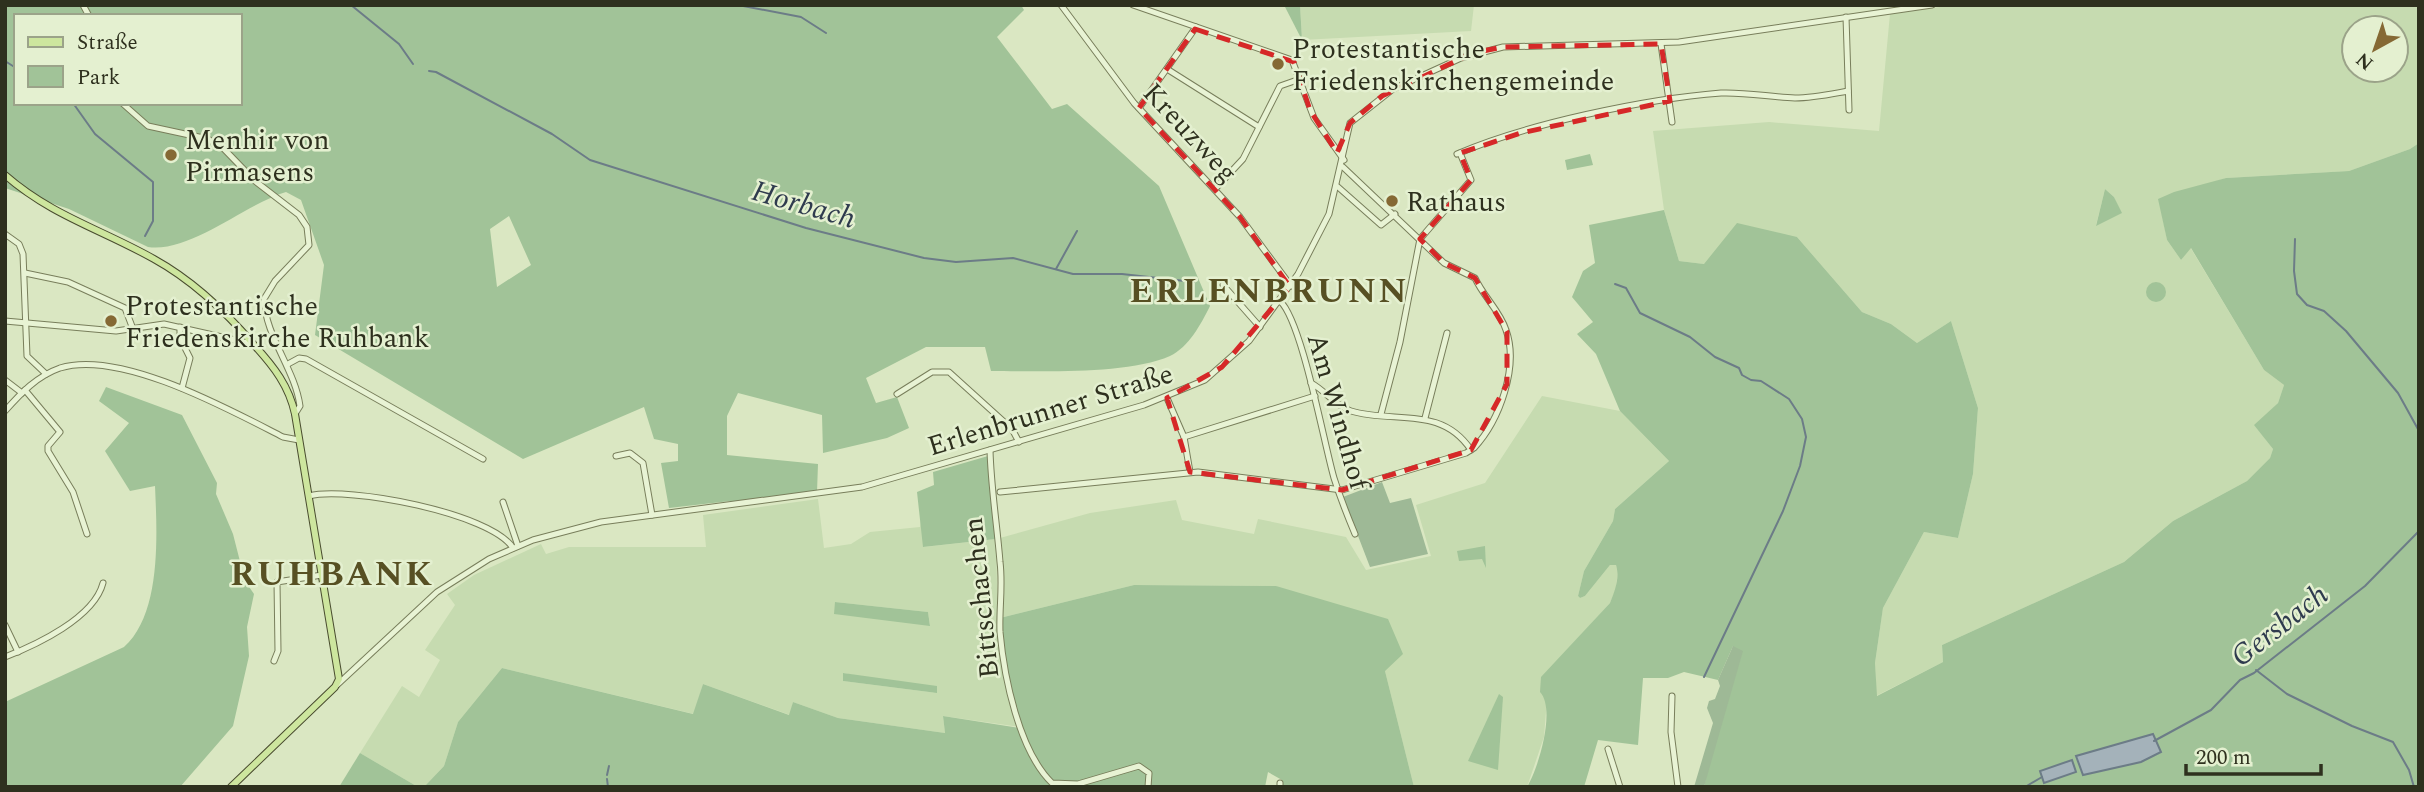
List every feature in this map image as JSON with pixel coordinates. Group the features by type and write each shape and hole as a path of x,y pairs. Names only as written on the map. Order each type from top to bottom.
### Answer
{"main road":[{"path":"5,174 49,209 129,245 175,272 253,344 285,385 295,414 339,673 335,687 232,787"}],"street":[{"name":"Kreuzweg","path":"1061,5 1139,108 1216,189 1250,229 1291,286"},
{"path":"1133,5 1292,60 1314,118 1344,160"},
{"name":"Erlenbrunner Straße","path":"335,687 437,592 477,566 515,547 567,529 851,489 1167,398 1213,373 1261,327 1291,286 1326,222 1343,167 1346,130 1356,117 1393,89 1473,53 1503,47 1661,44 1931,5"},
{"path":"1846,17 1849,110"},
{"path":"1139,108 1196,27"},
{"path":"1661,44 1672,122"},
{"path":"1167,69 1259,127"},
{"path":"1216,189 1239,164 1280,86 1300,79"},
{"path":"1381,414 1400,342 1420,239 1471,180 1458,154 1521,133 1611,111 1718,93 1797,98 1848,92"},
{"path":"124,105 148,126 216,143 255,181 303,221 309,245 275,281 264,299 270,323 288,364 300,403 295,414"},
{"path":"1000,492 1190,472 1338,490 1471,450 1482,438 1501,399 1508,369 1507,331 1475,278 1444,263 1343,167"},
{"path":"1337,186 1381,225 1395,214"},
{"path":"5,234 21,248 27,358 47,374"},
{"path":"24,273 68,282 125,308 133,329"},
{"path":"1223,285 1261,327"},
{"name":"Am Windhof","path":"1280,301 1289,315 1311,383 1338,490 1355,534"},
{"path":"5,321 110,330 160,324 253,344"},
{"path":"180,327 180,338 190,358 182,388"},
{"path":"1425,418 1447,333"},
{"path":"288,364 299,358 306,359 483,459"},
{"path":"5,411 24,391 47,374 66,367 96,366 136,373 182,388 283,437 299,440"},
{"path":"897,394 932,372 952,373 1012,429 1019,442"},
{"path":"5,380 24,391 60,432 47,448 73,492 87,534"},
{"path":"1311,383 1350,411 1425,418 1445,426 1471,450"},
{"path":"1184,437 1315,396"},
{"path":"1167,398 1184,437 1190,472"},
{"name":"Bittschachen","path":"990,450 992,505 1001,564 1000,634 1009,688 1022,733 1052,783 1066,785 1090,781 1139,766 1149,773 1148,787"},
{"path":"616,456 630,453 643,463 652,515"},
{"path":"309,496 365,496 408,501 493,531 515,547"},
{"path":"503,502 515,547"},
{"path":"274,661 278,651 277,582 322,575"},
{"path":"5,657 66,625 96,599 103,583"},
{"path":"5,625 18,652"},
{"path":"339,673 351,672"},
{"path":"1672,696 1672,743 1678,787"},
{"path":"1608,749 1620,787"}],"highlighted area":[{"path":"1195,29 1294,62 1310,110 1337,153 1350,123 1382,96 1473,53 1503,47 1661,44 1670,101 1521,133 1460,153 1471,180 1420,239 1444,263 1475,278 1507,332 1507,384 1471,450 1342,490 1190,472 1167,398 1222,367 1290,287 1240,217 1139,108"}],"green space":[{"path":"5,5 1021,5 1024,10 997,37 1052,109 1067,104 1159,186 1210,306 1194,334 1177,352 1152,362 1130,366 1082,371 991,371 985,347 926,347 866,378 876,403 897,397 909,428 887,438 823,453 822,415 738,393 727,416 727,455 818,464 817,492 669,508 661,463 678,461 678,444 654,439 644,407 523,459 315,335 324,265 301,200 286,192 200,235 165,247 148,247 69,209 5,188","holes":["509,216 531,265 497,287 490,229"]},
{"path":"1284,5 1300,5 1302,40"},
{"path":"1300,5 1474,5 1471,31 1302,40"},
{"path":"1954,5 2419,5 2419,143 2410,149 2349,171 2226,178 2159,200 2167,240 2181,260 2190,247 2264,370 2284,385 2278,403 2255,425 2273,449 2270,458 2247,481 2173,521 2124,562 1942,645 1943,662 1876,696 1875,663 1883,608 1924,532 1958,538 1973,474 1978,408 1951,321 1917,343 1891,324 1862,312 1797,237 1704,264 1679,261 1664,210 1653,131 1769,122 1879,131 1890,14","holes":["2105,189 2114,197 2121,213 2096,225"]},
{"path":"2419,143 2419,787 1704,787 1733,646 1718,680 1684,672 1668,678 1643,678 1638,745 1598,740 1584,787 1527,787 1541,753 1546,724 1545,700 1540,692 1541,677 1610,603 1615,589 1616,565 1610,565 1585,596 1580,598 1578,596 1584,571 1613,521 1615,509 1669,461 1620,411 1596,354 1577,334 1593,322 1572,297 1583,271 1595,263 1589,225 1664,210 1679,261 1704,264 1737,223 1797,237 1862,312 1891,324 1917,343 1951,321 1978,408 1973,474 1958,538 1924,532 1883,608 1875,663 1877,696 1943,662 1942,645 2124,562 2173,521 2247,481 2270,458 2273,449 2254,425 2278,403 2284,385 2264,370 2191,248 2181,260 2167,240 2158,199 2226,178 2349,171 2410,149","holes":["2152,734 2160,753 2141,762 2084,775 2076,756"]},
{"path":"1590,154 1593,165 1567,170 1565,160"},
{"path":"2105,189 2114,197 2122,213 2096,226"},
{"path":"2156,282 2163,285 2166,292 2163,299 2156,302 2149,299 2146,292 2149,285"},
{"path":"106,387 182,415 217,483 216,494 233,534 245,581 254,594 247,627 249,656 233,726 180,787 5,787 5,702 124,647 136,632 151,594 156,549 155,486 130,491 105,451 129,423 99,401"},
{"path":"1542,396 1620,411 1669,461 1615,509 1613,521 1584,571 1578,596 1580,598 1585,596 1610,565 1616,565 1618,569 1616,589 1610,603 1568,649 1547,699 1544,737 1527,787 1414,787 1385,671 1276,586 1134,585 1000,618 1000,538 1090,513 1176,500 1182,520 1254,534 1258,519 1346,537 1366,570 1431,556 1416,505 1485,483"},
{"path":"988,456 996,539 923,547 917,492 934,485 933,472"},
{"path":"1382,482 1390,503 1411,498 1428,554 1370,567 1343,497"},
{"path":"818,499 824,548 851,544 870,532 920,527 921,519 924,547 996,539 998,630 1019,727 943,716 945,733 838,718 793,702 790,715 703,684 694,714 502,668 458,722 444,766 424,787 418,787 360,753 402,686 419,697 440,660 425,650 455,605 447,594 474,575 541,544 546,554 569,547 706,547 703,515","holes":["835,603 928,612 930,625","844,673 937,693 843,681"]},
{"path":"1485,546 1486,568 1482,559 1459,561 1457,551"},
{"path":"1134,585 1276,586 1388,619 1403,654 1385,671 1414,787 1283,787 1282,780 1268,772 1265,787 424,787 444,766 458,722 502,668 693,714 703,684 789,715 793,702 838,718 945,733 943,716 1020,728 1009,688 1000,618"},
{"path":"835,602 928,612 930,626 834,614"},
{"path":"1733,646 1743,651 1704,787 1694,787 1713,723 1707,708 1709,701 1715,699 1720,686 1718,680"},
{"path":"843,673 937,686 937,693 843,681"},
{"path":"1499,694 1503,697 1498,770 1468,761"},
{"path":"360,753 418,787 339,787"}],"shaded area":[{"path":"2153,734 2161,752 2141,762 2083,775 2076,756"},
{"path":"2072,760 2076,772 2044,783 2040,771"}],"waterway":[{"name":"Horbach","path":"351,5 399,44 413,64"},
{"path":"738,5 801,17 826,33"},
{"path":"5,61 14,67"},
{"name":"Horbach","path":"429,71 436,72 552,134 590,160 806,228 924,258 956,262 1013,258 1073,274 1122,274 1194,282"},
{"path":"74,105 95,134 153,182 153,221 145,236"},
{"path":"1056,269 1077,231"},
{"path":"2295,239 2294,271 2297,294 2307,305 2324,311 2346,331 2398,393 2419,431"},
{"path":"1615,284 1626,288 1640,313 1690,337 1715,357 1739,368 1742,375 1761,381 1789,399 1802,419 1806,437 1800,466 1783,511 1704,677"},
{"name":"Gersbach","path":"2154,741 2211,710 2240,680 2254,673 2365,586 2419,531"},
{"path":"2256,670 2287,694 2352,726 2393,742 2409,770 2414,787"},
{"path":"607,775 609,766"},
{"name":"Gersbach","path":"2025,787 2042,777"},
{"path":"607,779 608,787"}],"place":[{"name":"Protestantische Friedenskirchengemeinde","path":"1278,64"},
{"name":"Menhir von Pirmasens","path":"171,155"},
{"name":"Rathaus","path":"1392,201"},
{"name":"Protestantische Friedenskirche Ruhbank","path":"111,321"}],"district":[{"name":"ERLENBRUNN","path":"1269,290"},
{"name":"RUHBANK","path":"332,573"}]}
